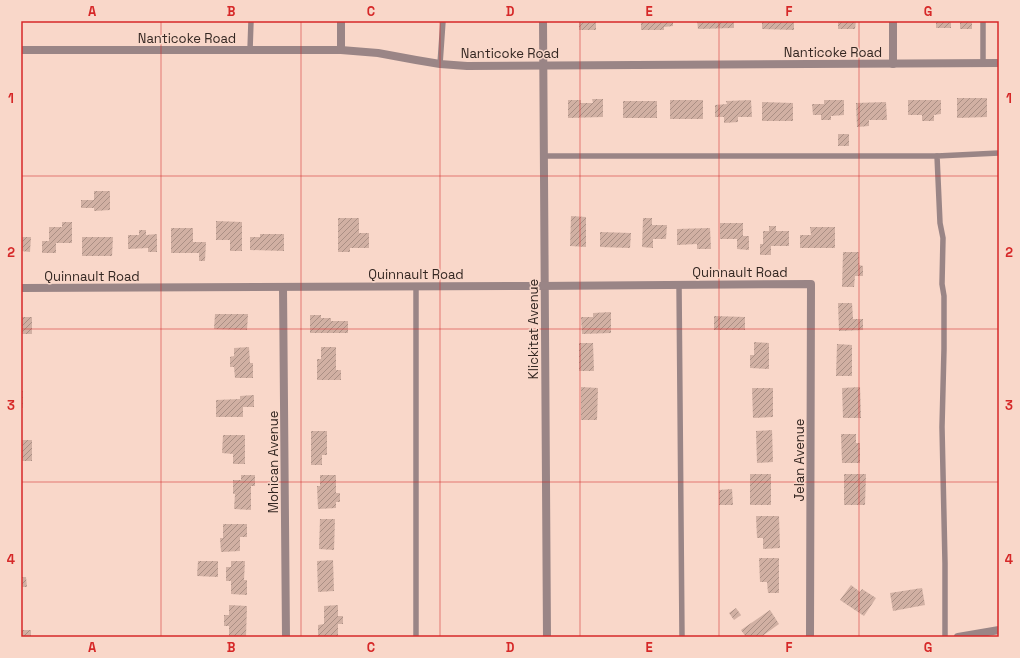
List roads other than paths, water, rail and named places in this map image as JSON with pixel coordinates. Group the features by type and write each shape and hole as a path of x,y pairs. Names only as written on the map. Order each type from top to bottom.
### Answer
{"street":[{"path":"341,21 341,50"},
{"name":"Klickitat Avenue","path":"544,21 547,637"},
{"path":"893,21 893,64"},
{"name":"Nanticoke Road","path":"21,50 341,50 378,54 440,64 468,66 999,63"},
{"name":"Quinnault Road","path":"21,288 811,284"},
{"name":"Jelan Avenue","path":"810,637 811,284"},
{"name":"Mohican Avenue","path":"283,287 286,637"},
{"path":"958,637 999,630"}],"lane":[{"path":"250,50 251,21"},
{"path":"440,64 443,21"},
{"path":"983,21 983,63"},
{"path":"545,156 937,156 999,153"},
{"path":"937,156 940,223 943,238 942,284 944,296 942,434 946,563 945,637"},
{"path":"679,284 682,637"},
{"path":"416,286 416,637"}]}
